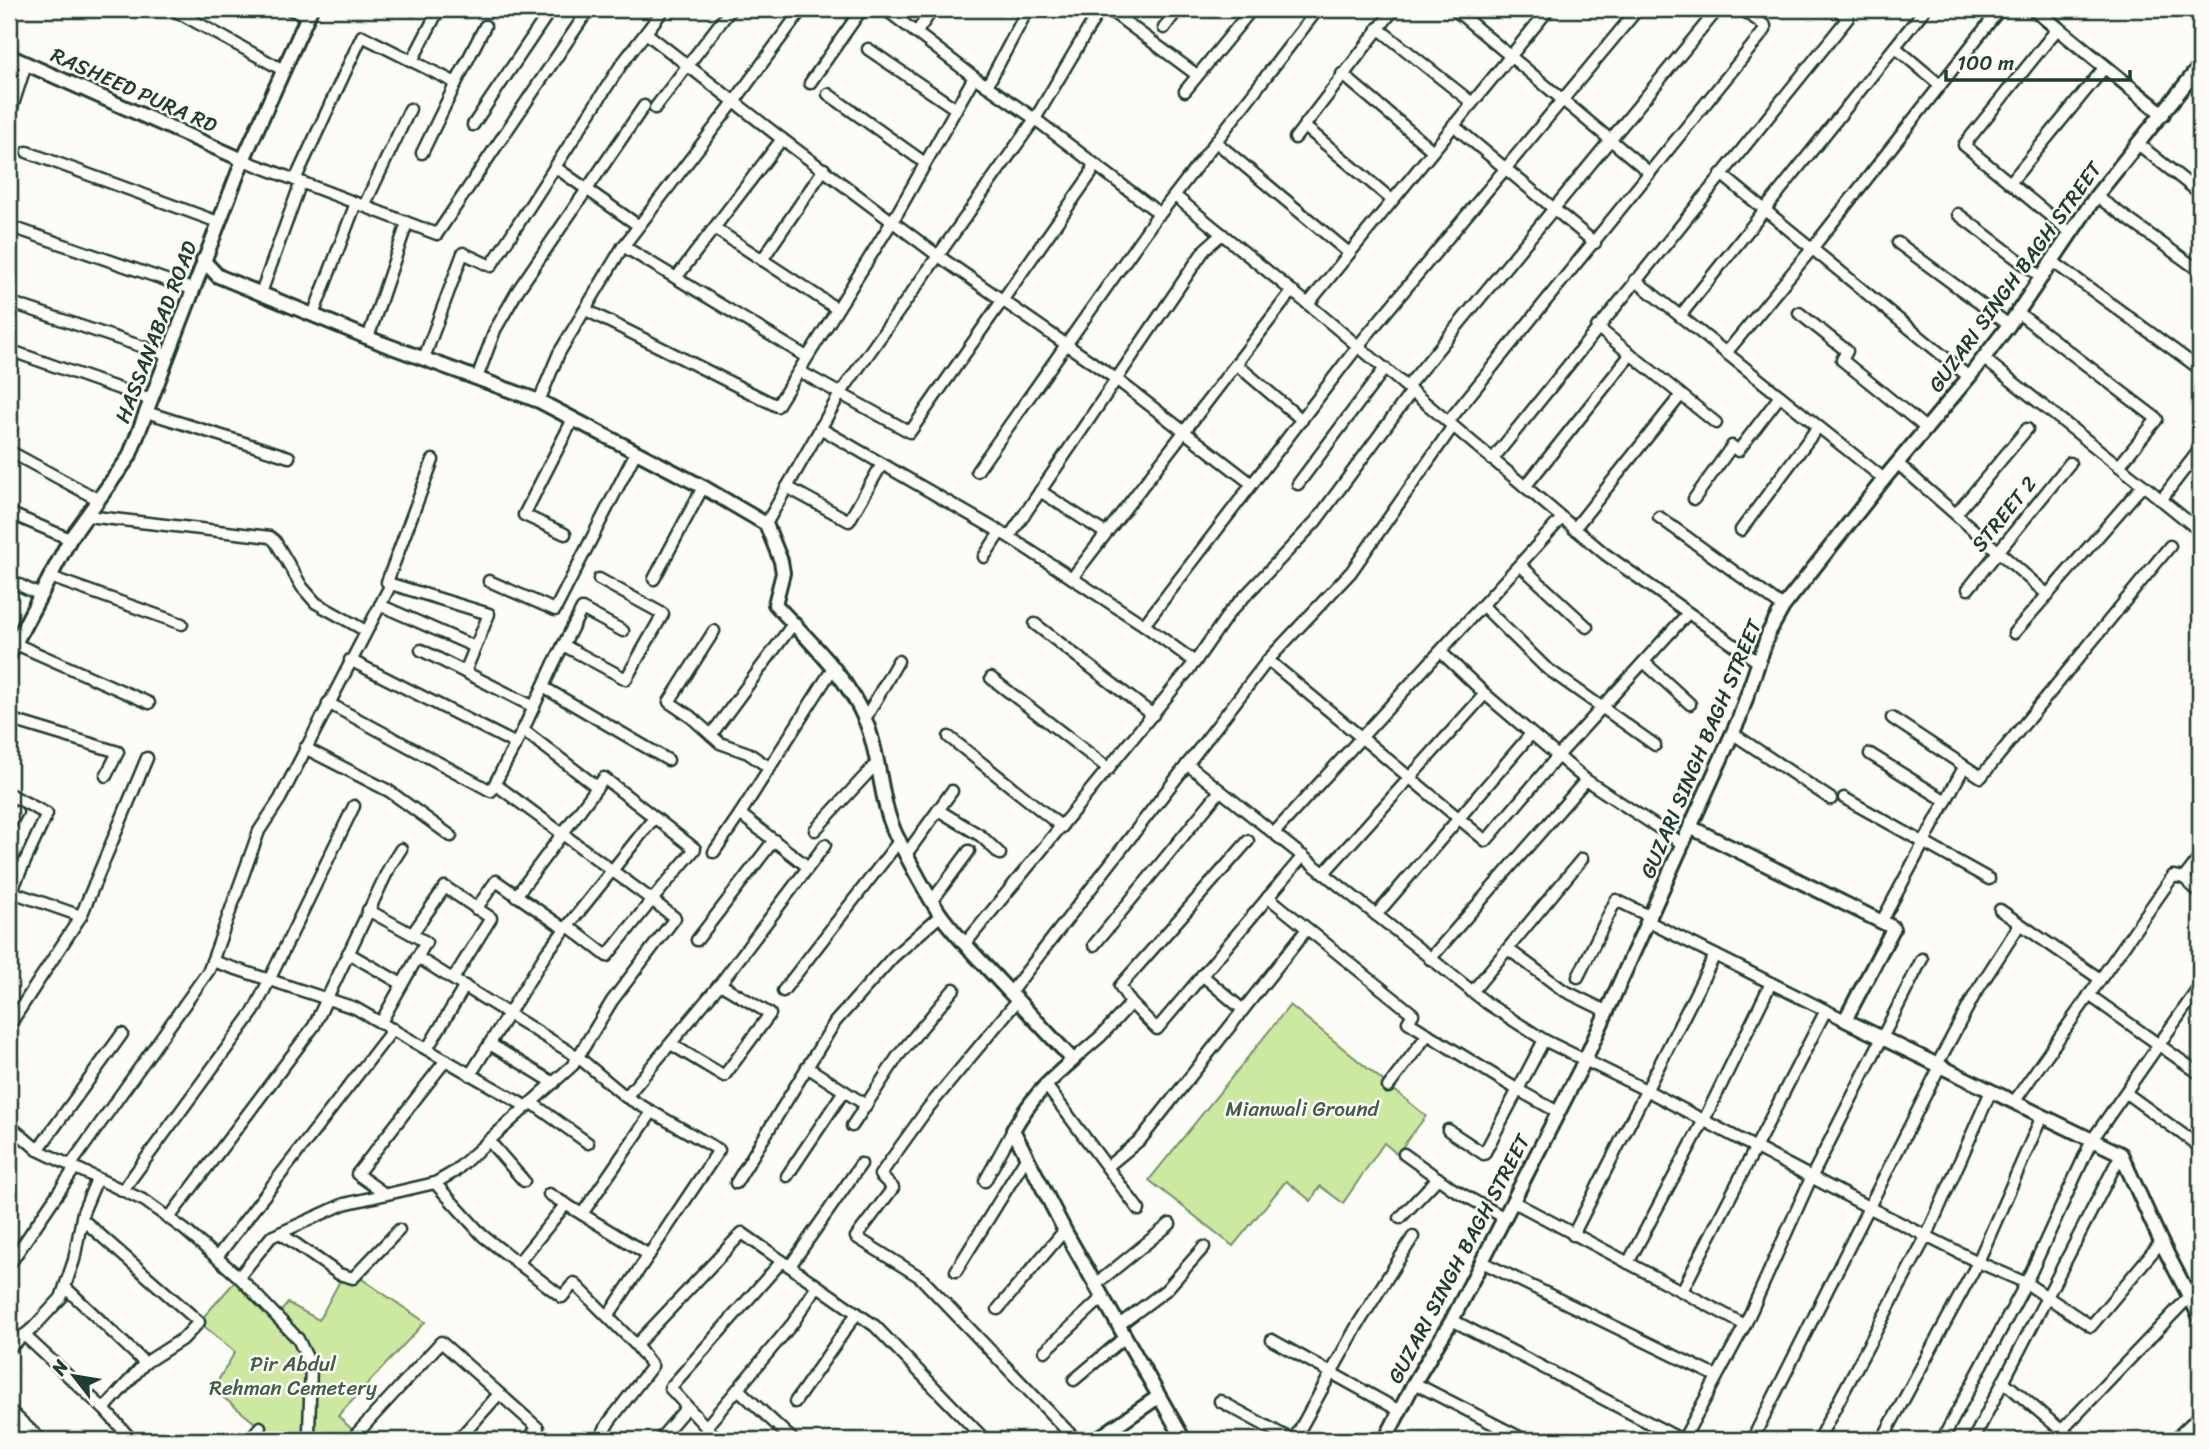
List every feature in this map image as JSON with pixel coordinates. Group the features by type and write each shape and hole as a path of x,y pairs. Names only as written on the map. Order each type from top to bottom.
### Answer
{"street":[{"path":"172,9 283,70"},
{"path":"289,9 309,12"},
{"path":"412,61 439,9"},
{"path":"474,125 551,9"},
{"path":"243,160 437,234 589,9"},
{"path":"424,358 464,253 491,266 621,65 664,9"},
{"path":"477,378 495,330 518,290 586,189 649,107 688,66 731,9"},
{"path":"539,401 559,353 623,246 802,9"},
{"path":"810,83 862,9"},
{"path":"885,9 1159,214"},
{"path":"916,33 933,9"},
{"path":"987,86 1028,9"},
{"path":"766,524 840,394 1035,119 1100,9"},
{"path":"1108,9 1197,75"},
{"path":"1164,28 1178,9"},
{"path":"1185,91 1252,9"},
{"path":"977,471 1159,214 1318,9"},
{"path":"1295,138 1394,9"},
{"path":"1454,9 1650,173"},
{"path":"1308,303 1549,9"},
{"path":"1144,625 1359,346 1639,9"},
{"path":"965,944 1195,663 1229,613 1316,521 1410,389 1718,9"},
{"path":"1076,1440 920,1277 856,1237 892,1188 880,1175 1187,764 1268,660 1350,572 1450,424 1765,30 1765,26 1742,9"},
{"path":"1492,460 1848,18 1839,9"},
{"path":"1680,316 1925,9"},
{"path":"1726,353 1811,250 2000,9"},
{"path":"2034,9 2163,114"},
{"name":"HASSANABAD ROAD","path":"11,647 70,540 129,457 243,160 309,12"},
{"path":"422,153 485,26"},
{"path":"1378,28 1471,102"},
{"path":"2058,28 1964,145 2071,233"},
{"path":"646,33 937,255 1116,379 1252,484"},
{"path":"261,293 298,181 362,36 456,83"},
{"path":"1895,47 1940,85"},
{"path":"868,49 956,109"},
{"name":"RASHEED PURA RD","path":"9,56 243,160"},
{"path":"9,117 26,64"},
{"name":"GUZARI SINGH BAGH STREET","path":"1386,1440 1414,1383 1514,1202 1584,1062 1732,733 1769,632 1783,607 1969,377 2009,324 2096,196 2200,66"},
{"path":"2010,183 2105,67"},
{"path":"1342,74 1432,150"},
{"path":"586,310 777,406 893,220 974,77"},
{"path":"828,94 925,163"},
{"path":"313,315 360,205 410,109"},
{"path":"1453,125 1595,243"},
{"path":"1304,126 1392,200"},
{"path":"676,278 782,139"},
{"path":"1216,142 1349,253"},
{"path":"2138,144 2200,193"},
{"path":"27,152 218,222"},
{"path":"799,371 910,432 1091,174 1093,163"},
{"path":"555,167 639,226"},
{"path":"762,260 824,169"},
{"path":"1721,174 1969,377"},
{"path":"1175,196 1308,303 1605,554 1758,662"},
{"path":"2096,196 2200,271"},
{"path":"1958,214 2041,277"},
{"path":"368,338 407,223"},
{"path":"9,226 192,289"},
{"path":"714,228 837,309"},
{"path":"984,556 1040,491 1205,249 1222,233"},
{"path":"1898,243 2009,324"},
{"path":"623,246 807,357"},
{"path":"203,260 218,276 368,338 539,401 703,486 766,524 783,573 775,604 833,668 849,689 865,719 883,796 900,840 932,901 965,944 1073,1060"},
{"path":"2052,261 2200,369"},
{"path":"1635,280 1884,479"},
{"path":"1072,578 1292,291"},
{"path":"9,302 167,355"},
{"path":"2017,312 2157,419 2119,466"},
{"path":"1799,313 1847,352 1842,360 1927,429"},
{"path":"1597,327 1716,423"},
{"path":"9,350 148,406 289,457"},
{"path":"1525,487 1631,354"},
{"path":"1983,358 2200,531"},
{"path":"1236,364 1302,420"},
{"path":"1298,484 1385,368"},
{"path":"1574,528 1681,395"},
{"path":"1694,499 1732,446 1738,451 1780,396"},
{"path":"565,534 524,515 573,419"},
{"path":"1741,530 1818,427"},
{"path":"820,428 1004,534 1144,625 1195,663"},
{"path":"1956,514 2027,429"},
{"path":"2161,500 2200,449"},
{"path":"9,451 99,500"},
{"path":"489,581 555,610 636,452"},
{"path":"433,460 387,582 489,614 465,672"},
{"path":"1897,463 2048,595"},
{"name":"STREET 2","path":"1968,589 2070,463"},
{"path":"786,487 849,522 882,464"},
{"path":"2014,633 2143,485"},
{"path":"654,579 703,486"},
{"path":"1040,491 1102,531"},
{"path":"9,513 70,540"},
{"path":"87,516 270,537 277,544 302,587 316,603 366,631"},
{"path":"1659,517 1783,607"},
{"path":"1274,833 1562,518"},
{"path":"1892,718 1980,777 2170,546"},
{"path":"1520,565 1587,627"},
{"path":"50,577 182,624"},
{"path":"563,645 626,679 663,614 599,579"},
{"path":"9,580 40,595"},
{"path":"9,1265 209,970 258,831 280,799 391,584"},
{"path":"380,605 475,647"},
{"path":"1483,606 1545,667 1655,745"},
{"path":"328,704 491,791 582,609 623,631"},
{"path":"1268,660 1486,841 1688,613"},
{"path":"711,735 793,624"},
{"path":"1035,624 1153,715"},
{"path":"713,631 669,702 720,743 748,753 770,768"},
{"path":"11,647 149,703"},
{"path":"421,650 534,707"},
{"path":"1441,652 1485,694 1586,780 1683,844"},
{"path":"351,660 516,744"},
{"path":"865,719 898,661"},
{"path":"1644,662 1690,704"},
{"path":"714,852 833,668"},
{"path":"991,678 1109,769"},
{"path":"543,687 667,760"},
{"path":"1324,873 1485,694"},
{"path":"9,719 118,752 106,776"},
{"path":"523,730 597,787"},
{"path":"1732,733 1831,799"},
{"path":"1376,915 1531,734"},
{"path":"950,737 1062,827"},
{"path":"305,748 389,791 451,836"},
{"path":"1870,754 1945,801"},
{"path":"9,1026 81,916 147,758"},
{"path":"816,831 877,763"},
{"path":"1187,764 1472,992 1544,1040 1584,1062 1648,1091 1870,1208 2026,1283 2091,1326 2161,1242"},
{"path":"1882,921 1964,767"},
{"path":"476,909 496,881 516,896 607,956 695,849 604,778 516,896"},
{"path":"1430,959 1586,780"},
{"path":"239,1277 271,1237 344,1204 435,1183 454,1172 573,1065 612,1000 675,918 495,783"},
{"path":"1094,945 1220,790"},
{"path":"907,853 952,792"},
{"path":"9,794 47,814 10,893 81,916"},
{"path":"1844,798 1989,879"},
{"path":"123,1190 254,1011 354,806"},
{"path":"938,810 981,836 1000,854"},
{"path":"9,826 17,812"},
{"path":"740,814 808,867"},
{"path":"470,1074 547,952 654,818"},
{"path":"1690,827 1894,929 1845,1020"},
{"path":"783,991 900,840"},
{"path":"697,940 774,841"},
{"path":"1248,841 1120,986 1131,1003 1157,1029 1303,856"},
{"path":"626,1097 720,984 825,845"},
{"path":"169,1218 314,1026 368,910 401,849"},
{"path":"932,901 969,850"},
{"path":"2184,878 2200,857"},
{"path":"1472,992 1581,859"},
{"path":"2014,1102 2173,877 2184,878 2200,892"},
{"path":"412,934 445,887 491,918 453,979"},
{"path":"1268,897 1413,1014 1408,1022 1558,1112"},
{"path":"1578,977 1616,900 1715,955 2121,1154 2161,1242 2200,1317"},
{"path":"368,910 426,942 381,1022"},
{"path":"2000,910 2100,979"},
{"path":"736,1183 835,1022 893,957 941,915"},
{"path":"1752,1440 1975,994 2020,924"},
{"path":"1107,1167 1141,1139 1307,929"},
{"path":"1508,949 1563,990 1606,1012"},
{"path":"348,953 402,984"},
{"path":"1573,1234 1715,955"},
{"path":"417,957 578,1056 626,1097 719,1150 608,1316"},
{"path":"1451,1320 1683,1440 1745,1325 1811,1178 1922,959"},
{"path":"212,961 355,1008 529,1105 588,1143"},
{"path":"1202,975 1243,1010"},
{"path":"1628,1264 1704,1120 1771,983"},
{"path":"671,1044 724,1076 770,1014 720,984"},
{"path":"427,1049 465,986"},
{"path":"1942,1440 2026,1283 2092,1140 2200,986"},
{"path":"852,1126 898,1056 954,989"},
{"path":"2089,995 2200,1074"},
{"path":"985,1181 1027,1104 1045,1084 1101,1036 1131,1003"},
{"path":"1682,1291 1826,1010"},
{"path":"216,1257 393,1029"},
{"path":"38,1150 122,1034"},
{"path":"1388,1087 1428,1034"},
{"path":"1448,1130 1484,1154 1544,1040"},
{"path":"490,1044 554,1083"},
{"path":"385,1195 357,1174 446,1060"},
{"path":"807,1067 866,1105"},
{"path":"1045,1084 1139,1210"},
{"path":"787,1176 844,1091"},
{"path":"1818,1440 1927,1235 1991,1091"},
{"path":"2126,1093 2200,1147"},
{"path":"582,1214 652,1112"},
{"path":"1882,1440 1978,1262 2042,1116"},
{"path":"9,1125 38,1150 145,1201 239,1277 298,1339 311,1366 311,1440"},
{"path":"1013,1130 1064,1231 1184,1440"},
{"path":"489,1141 524,1181"},
{"path":"1404,1154 1505,1218"},
{"path":"1975,1439 2121,1154"},
{"path":"956,1271 1026,1158"},
{"path":"718,1440 670,1388 786,1264 861,1164"},
{"path":"9,1348 61,1298 82,1219 97,1178"},
{"path":"1400,1218 1438,1178"},
{"path":"435,1183 483,1236 562,1297 574,1283 636,1345 652,1366 609,1422 599,1440"},
{"path":"549,1194 649,1255"},
{"path":"1514,1202 1745,1325"},
{"path":"518,1263 566,1204"},
{"path":"82,1219 199,1322 184,1338 145,1363 103,1409"},
{"path":"1096,1284 1170,1224"},
{"path":"280,1233 339,1275 354,1278 399,1230"},
{"path":"998,1309 1064,1231"},
{"path":"636,1345 742,1233 875,1325 985,1440"},
{"path":"1220,1401 1293,1440 1357,1326 1413,1237"},
{"path":"1119,1325 1166,1290 1204,1247"},
{"path":"1482,1262 1716,1376"},
{"path":"706,1427 793,1323 817,1286"},
{"path":"65,1287 145,1363"},
{"path":"1045,1351 1103,1297"},
{"path":"2062,1430 2189,1297"},
{"path":"795,1402 857,1313"},
{"path":"24,1335 132,1440"},
{"path":"1074,1380 1125,1337"},
{"path":"1272,1340 1400,1411"},
{"path":"351,1440 441,1342 538,1428 527,1440"},
{"path":"2003,1381 2073,1440"},
{"path":"1414,1383 1525,1440"},
{"path":"738,1389 793,1440"},
{"path":"458,1440 499,1394"},
{"path":"1096,1440 1158,1397"},
{"path":"659,1440 687,1407"},
{"path":"9,1410 41,1440"},
{"path":"2174,1440 2200,1415"},
{"path":"9,1440 24,1425"},
{"path":"249,1440 260,1427"}],"green space":[{"name":"Mianwali Ground","path":"1290,1005 1426,1116 1397,1154 1384,1143 1343,1203 1320,1186 1311,1201 1286,1181 1233,1246 1149,1180"},
{"name":"Pir Abdul Rehman Cemetery","path":"343,1275 356,1275 425,1322 338,1416 363,1440 280,1440 213,1389 235,1352 199,1322 239,1277 277,1316 288,1303 319,1320"}]}
